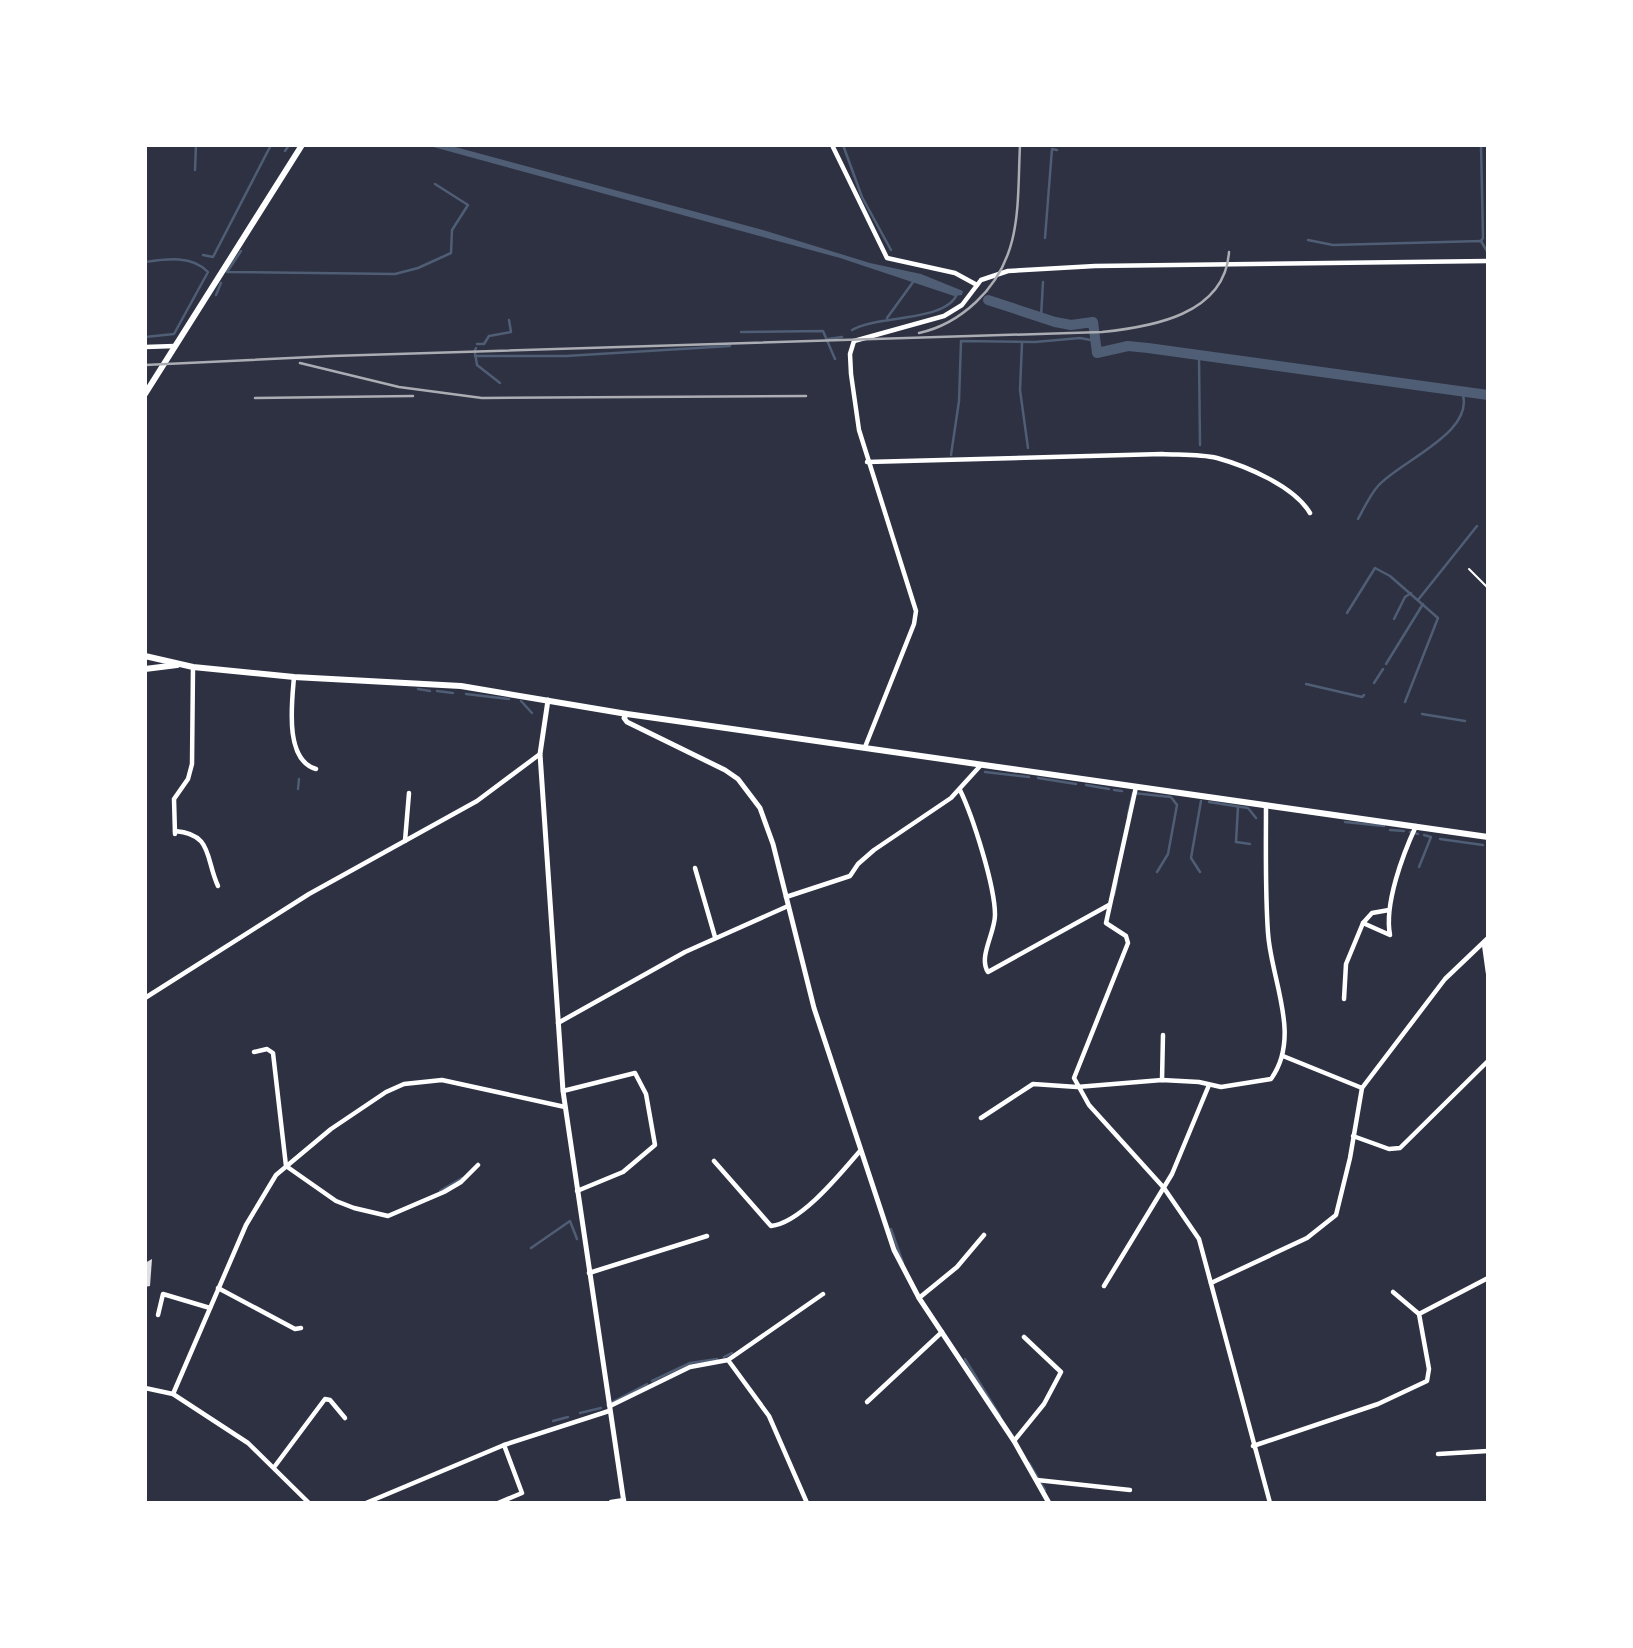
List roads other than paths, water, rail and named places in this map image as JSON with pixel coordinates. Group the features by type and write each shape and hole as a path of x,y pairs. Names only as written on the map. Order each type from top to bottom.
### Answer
{"main road":[{"path":"145,394 302,145"},
{"path":"145,656 193,667 294,677 461,685 627,714 1488,837"},
{"path":"145,669 183,664"}],"street":[{"path":"832,145 887,258 946,271 978,285"},
{"path":"865,747 914,624 916,611 912,591 867,462 852,383 850,354 854,341 944,316 962,306 987,276 1009,271 1095,265 1487,261"},
{"path":"145,347 175,346"},
{"path":"867,462 1162,454 1204,456 1233,464 1273,483 1298,498 1310,513"},
{"path":"193,667 195,734 192,764 188,779 174,799 175,833 191,833 201,838 218,886"},
{"path":"294,677 291,712 294,740 303,762 316,769"},
{"path":"548,700 540,754 563,1091 608,1409 624,1501 611,1502"},
{"path":"627,714 625,720 705,758 738,779 750,792 770,834 805,977 894,1250 919,1298 1014,1441 1049,1503"},
{"path":"145,999 309,894 477,801 540,754"},
{"path":"786,897 850,876 858,864 874,850 960,790 982,764"},
{"path":"1136,786 1109,905 1107,925 1126,936 1128,943 1075,1071 1077,1087 1098,1116 1164,1188 1195,1230 1270,1503"},
{"path":"960,790 969,809 994,902 995,922 984,963 988,972 1109,905"},
{"path":"405,842 409,793"},
{"path":"981,1118 1030,1085 1077,1087 1162,1080 1231,1086 1269,1080 1283,1056 1280,993 1267,925 1266,805"},
{"path":"1363,923 1390,935 1389,910 1402,855 1416,826"},
{"path":"695,868 715,937"},
{"path":"558,1023 656,966 788,906"},
{"path":"1344,999 1346,964 1363,923 1372,913 1389,910"},
{"path":"1211,1283 1307,1238 1336,1215 1362,1088 1445,979 1488,938"},
{"path":"1484,944 1488,973"},
{"path":"1162,1080 1163,1035"},
{"path":"254,1052 267,1049 273,1053 286,1166 345,1205 388,1216 450,1189 478,1165"},
{"path":"1283,1056 1362,1088"},
{"path":"1353,1136 1389,1149 1400,1148 1488,1061"},
{"path":"563,1091 635,1073 646,1094 656,1139 652,1149 623,1172 576,1191"},
{"path":"173,1394 250,1218 276,1175 340,1124 404,1084 442,1080 565,1108"},
{"path":"1104,1286 1164,1188 1209,1085"},
{"path":"714,1161 771,1226 782,1223 807,1205 860,1151"},
{"path":"919,1298 957,1267 984,1235"},
{"path":"589,1273 707,1236"},
{"path":"1419,1314 1488,1278"},
{"path":"218,1288 295,1329 301,1328"},
{"path":"1253,1446 1378,1404 1427,1381 1429,1369 1419,1314 1393,1292"},
{"path":"158,1315 163,1294 210,1308"},
{"path":"368,1502 504,1445 608,1409 684,1369 728,1360 823,1294"},
{"path":"867,1402 943,1331"},
{"path":"1014,1441 1044,1404 1061,1372 1024,1337"},
{"path":"728,1360 769,1416 807,1503"},
{"path":"145,1388 173,1394 248,1443 275,1466 309,1503"},
{"path":"275,1466 325,1399 330,1400 345,1418"},
{"path":"498,1503 522,1493 504,1445"},
{"path":"1438,1454 1488,1451"},
{"path":"1037,1480 1130,1490"}],"lane":[{"path":"1469,569 1488,588"},
{"path":"1488,625 1488,639"}],"water":[{"path":"426,145 448,145 763,230 870,263 921,274 963,291 962,295 954,296 840,258"}],"waterway":[{"path":"195,170 196,145"},
{"path":"203,255 213,257 271,145"},
{"path":"285,151 289,145"},
{"path":"843,145 862,197 891,250"},
{"path":"1481,145 1481,241"},
{"path":"1045,238 1052,149 1057,150"},
{"path":"241,251 227,272 395,274 418,268 451,253 452,230 468,205 435,184"},
{"path":"1308,240 1333,245 1481,241 1488,253"},
{"path":"145,262 170,259 187,261 208,272 174,334 145,337"},
{"path":"887,318 916,278"},
{"path":"1041,317 1043,282"},
{"path":"216,295 221,283"},
{"path":"852,330 863,325 926,314 950,303 957,294"},
{"path":"988,300 1055,322 1071,325 1093,322 1097,353 1128,346 1148,348 1488,395"},
{"path":"477,344 484,344 489,336 511,332 509,320"},
{"path":"741,332 823,331 835,359"},
{"path":"828,339 842,337"},
{"path":"951,455 959,401 961,341 1035,342 1080,338 1096,341"},
{"path":"1022,343 1020,390 1028,448"},
{"path":"475,356 566,356 730,346"},
{"path":"475,353 477,365 500,383"},
{"path":"1199,357 1200,445"},
{"path":"1358,519 1378,486 1448,433 1464,406 1462,392"},
{"path":"1418,600 1477,526"},
{"path":"1347,613 1375,568 1390,576 1438,618 1405,702"},
{"path":"1394,619 1405,597 1411,593"},
{"path":"1386,664 1423,604"},
{"path":"1374,683 1383,669"},
{"path":"1306,684 1362,697 1364,695"},
{"path":"418,689 430,691"},
{"path":"437,691 453,693"},
{"path":"466,694 509,699"},
{"path":"521,701 532,713"},
{"path":"1422,714 1465,721"},
{"path":"985,772 1029,777"},
{"path":"1038,778 1076,784"},
{"path":"298,789 299,779"},
{"path":"1086,785 1109,789"},
{"path":"1114,790 1122,791"},
{"path":"1128,815 1133,793 1171,797 1177,805 1168,854 1157,872"},
{"path":"1200,872 1191,858 1201,801"},
{"path":"1209,802 1248,808 1256,818"},
{"path":"1238,807 1236,842 1250,844"},
{"path":"1345,822 1384,826"},
{"path":"1390,830 1404,831"},
{"path":"1410,832 1418,834"},
{"path":"1419,867 1431,837 1424,835"},
{"path":"1440,839 1483,845"},
{"path":"1114,895 1117,881"},
{"path":"440,1191 462,1178"},
{"path":"531,1248 570,1221 577,1239"},
{"path":"891,1229 903,1263"},
{"path":"724,1357 732,1353"},
{"path":"652,1381 690,1363 717,1359"},
{"path":"965,1359 1000,1416"},
{"path":"607,1405 647,1384"},
{"path":"580,1413 601,1408"},
{"path":"553,1421 568,1417"},
{"path":"1029,1463 1045,1490"}],"railway":[{"path":"919,333 950,322 963,313 991,285 1002,267 1015,230 1020,145"},
{"path":"145,365 332,356 1102,332 1163,321 1200,304 1214,290 1224,273 1229,252"},
{"path":"300,363 399,387 482,398 806,396"},
{"path":"255,398 413,396"}]}
